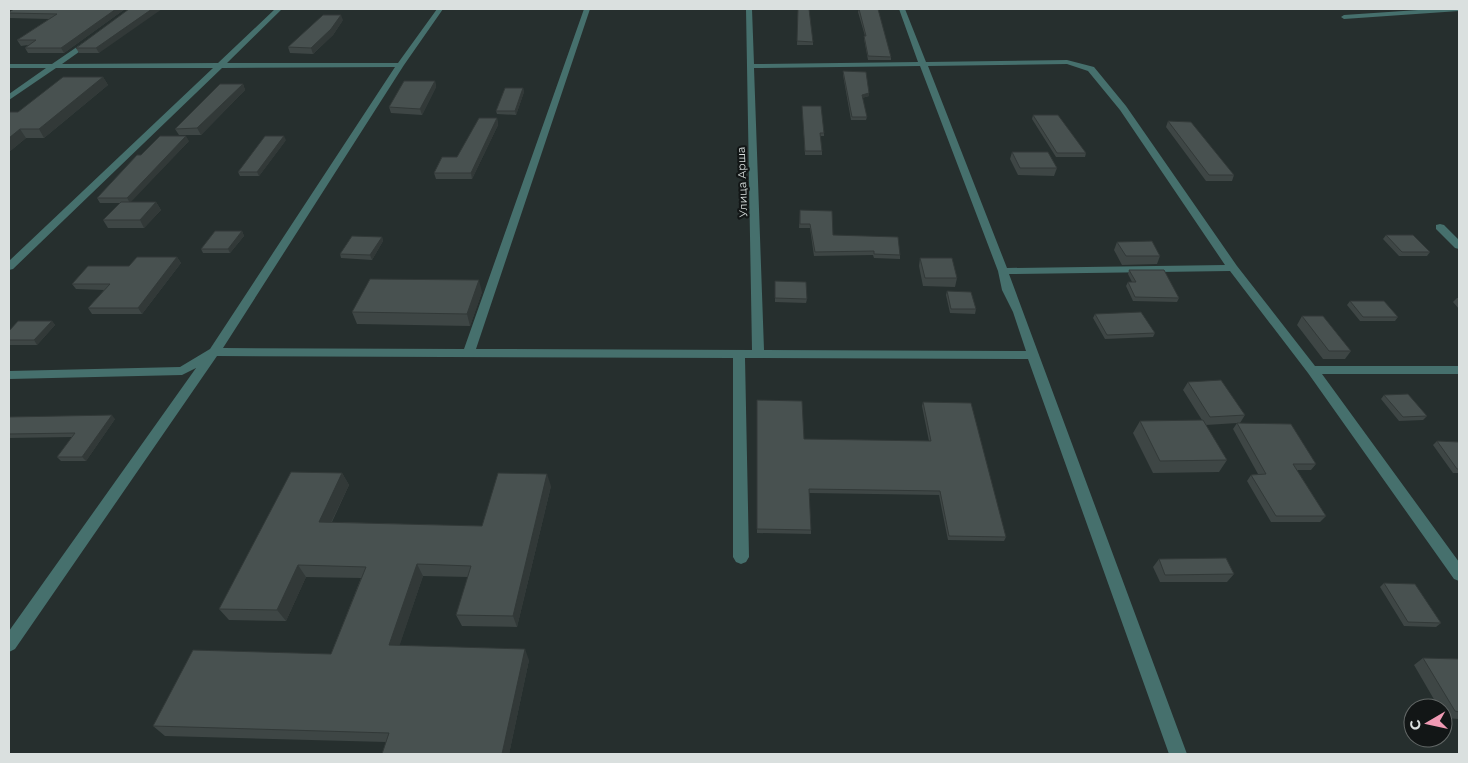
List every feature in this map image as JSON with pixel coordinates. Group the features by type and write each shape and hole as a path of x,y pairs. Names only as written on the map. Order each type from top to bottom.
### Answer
{"street":[{"path":"9,267 278,9"},
{"path":"9,644 214,352 400,65 440,9"},
{"path":"469,353 587,9"},
{"name":"Улица Арша","path":"749,9 758,354"},
{"path":"902,9 1003,271 1008,290 1019,312 1178,754"},
{"path":"1344,18 1459,9"},
{"path":"9,98 100,32"},
{"path":"750,66 924,66 1067,62 1091,69 1123,108 1234,268 1312,370 1459,574"},
{"path":"9,66 216,67 400,65"},
{"path":"1440,228 1459,246"},
{"path":"1003,271 1234,268"},
{"path":"9,375 182,371 214,352 1033,355"},
{"path":"739,354 741,557"},
{"path":"1312,370 1459,370"}],"building":[{"path":"14,9 116,9 61,48 25,48 36,40 17,40 57,14 9,13"},
{"path":"129,9 152,9 96,48 76,48"},
{"path":"798,9 809,9 813,42 797,41"},
{"path":"859,9 878,9 891,57 868,56 864,36 866,36"},
{"path":"323,15 341,15 331,29 311,48 288,47"},
{"path":"843,71 866,72 869,93 862,95 867,117 852,117"},
{"path":"63,77 103,77 39,129 20,129 9,138 9,112 18,112"},
{"path":"404,81 435,81 420,109 389,107"},
{"path":"220,84 243,84 197,128 175,129"},
{"path":"505,88 523,88 515,111 496,111"},
{"path":"802,106 821,106 824,133 820,133 822,151 805,151"},
{"path":"1033,115 1058,115 1086,153 1057,153"},
{"path":"479,118 497,118 471,173 434,173 442,157 457,157"},
{"path":"1168,121 1191,122 1234,175 1209,175"},
{"path":"160,136 186,136 127,198 97,198 137,155 141,155"},
{"path":"265,136 284,136 257,172 238,172"},
{"path":"1012,152 1048,152 1057,168 1020,168"},
{"path":"121,202 156,202 140,220 103,220"},
{"path":"800,210 832,211 833,235 898,237 900,255 874,254 874,251 815,252 810,224 800,224"},
{"path":"215,231 242,231 228,249 201,249"},
{"path":"1386,235 1413,235 1430,252 1402,252"},
{"path":"352,236 382,237 370,255 340,254"},
{"path":"1152,241 1160,256 1126,256 1117,242"},
{"path":"137,257 177,257 138,308 88,308 110,284 72,284 88,266 129,266"},
{"path":"920,258 952,258 957,278 925,278"},
{"path":"1129,270 1164,270 1179,298 1135,297 1128,282 1136,282"},
{"path":"370,279 479,280 467,314 352,312"},
{"path":"775,281 806,282 807,299 775,298"},
{"path":"947,291 971,292 976,309 951,309"},
{"path":"1350,301 1384,301 1398,317 1363,317"},
{"path":"1141,312 1155,333 1107,335 1095,314"},
{"path":"1302,316 1323,316 1351,351 1329,351"},
{"path":"18,321 52,321 34,340 9,340 9,331"},
{"path":"1221,380 1245,415 1210,417 1188,382"},
{"path":"1408,394 1427,416 1403,417 1384,395"},
{"path":"757,400 802,401 804,439 931,441 923,402 971,403 1006,537 949,536 940,491 809,489 811,530 757,529"},
{"path":"112,415 82,457 57,457 75,433 9,434 9,417"},
{"path":"1203,420 1227,460 1160,461 1140,421"},
{"path":"1237,423 1291,424 1316,464 1293,464 1326,516 1276,516 1251,475 1266,474"},
{"path":"1437,441 1459,442 1459,469 1457,469"},
{"path":"291,472 342,473 319,522 482,526 498,473 547,474 513,616 456,615 471,566 417,564 389,645 525,649 502,754 382,754 389,733 153,726 193,650 331,654 366,567 298,565 277,610 219,609"},
{"path":"1226,558 1234,574 1165,575 1159,559"},
{"path":"1384,583 1415,584 1441,623 1408,622"},
{"path":"1423,658 1459,659 1459,712 1455,711 1453,708 1453,698 1447,698"}]}
